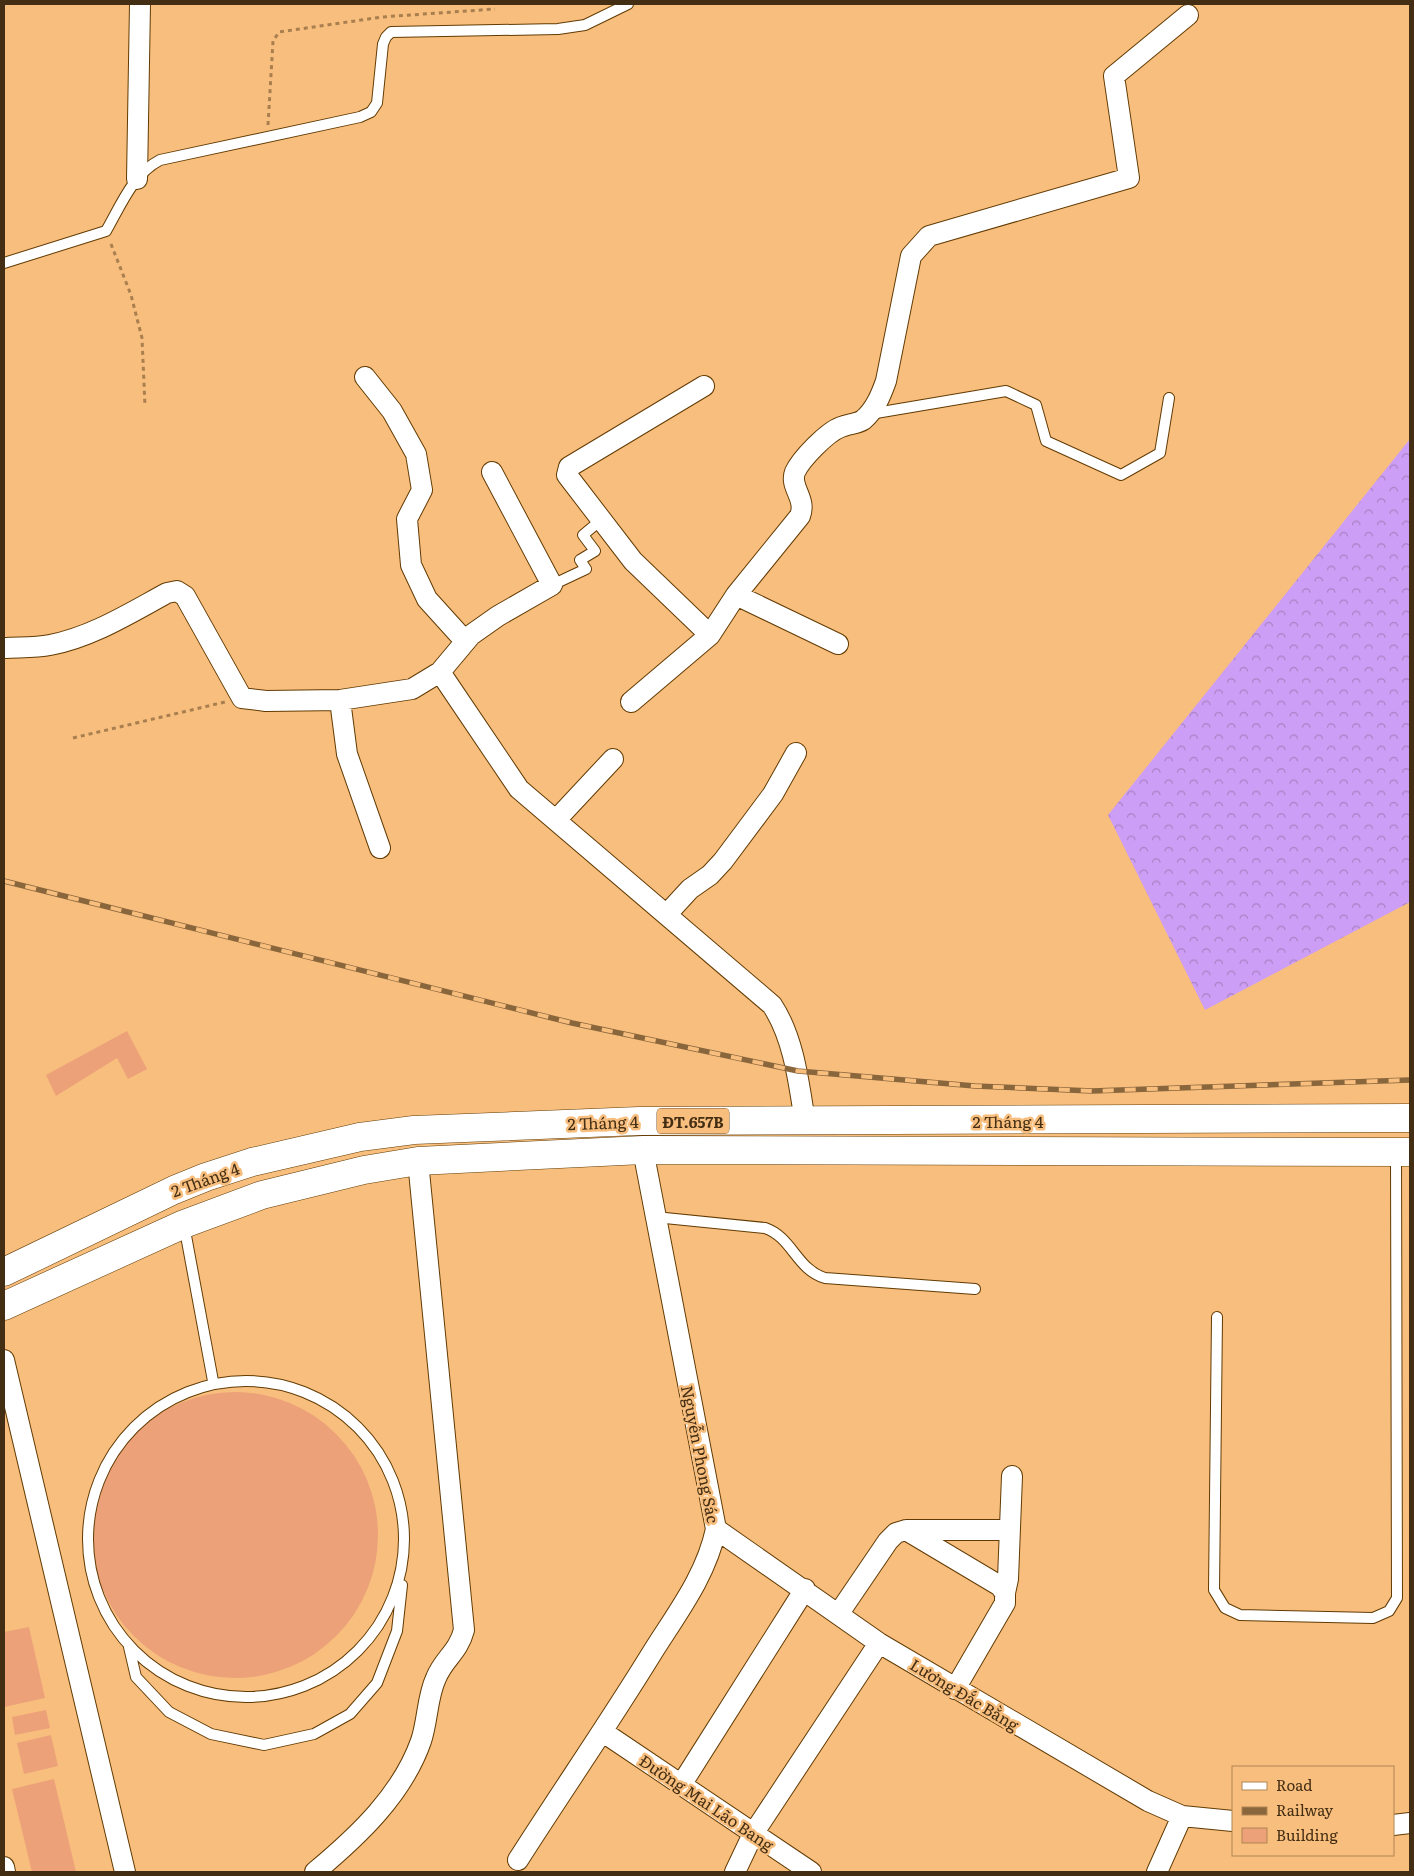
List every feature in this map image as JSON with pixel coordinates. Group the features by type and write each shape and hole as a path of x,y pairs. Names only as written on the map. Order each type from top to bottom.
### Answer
{"main road":[{"name":"2 Tháng 4","path":"4,1272 174,1190 206,1177 252,1162 360,1137 414,1130 639,1121 805,1122 1403,1118"},
{"path":"1403,1118 1403,1152"},
{"path":"1145,1151 1146,1120"},
{"path":"639,1121 643,1150"},
{"path":"414,1130 418,1161"},
{"name":"2 Tháng 4","path":"4,1306 184,1224 262,1195 314,1181 418,1161 643,1150 1403,1152"},
{"path":"174,1190 184,1224"}],"street":[{"path":"137,179 140,4"},
{"path":"631,702 710,635 736,595 800,516 803,505 794,483 796,470 829,434 840,427 861,422 879,400 886,381 911,256 929,236 1129,178 1114,76 1188,15"},
{"path":"365,378 392,411 416,454 422,490 407,519 411,565 427,599 465,641"},
{"path":"704,386 569,467 567,475 633,561 710,635"},
{"path":"4,648 50,645 77,637 102,628 167,593 177,591 185,596 242,698 266,701 340,700 412,689 440,672 465,641 483,625 552,585 492,472"},
{"path":"736,595 838,644"},
{"path":"440,672 519,789 764,997 778,1014 798,1071 805,1122"},
{"path":"340,700 348,754 380,848"},
{"path":"666,914 690,889 710,875 723,860 773,794 796,753"},
{"path":"556,820 613,759"},
{"name":"Nguyễn Phong Sác","path":"518,1860 603,1732 696,1584 712,1548 716,1529 643,1150"},
{"path":"315,1872 371,1821 401,1780 421,1742 436,1678 461,1644 464,1630 418,1161"},
{"path":"4,1360 126,1872"},
{"path":"956,1689 1005,1603 1008,1578 1012,1476"},
{"name":"Lương Đắc Bằng","path":"716,1529 805,1589 879,1643 1148,1801 1182,1816 1232,1821"},
{"path":"839,1614 888,1541 896,1533 906,1530 1010,1530"},
{"path":"906,1530 1000,1586 1005,1594"},
{"path":"681,1785 805,1589"},
{"path":"736,1872 753,1834 879,1643"},
{"name":"Đường Mai Lão Bang","path":"603,1732 812,1872"},
{"path":"1157,1872 1182,1816"},
{"path":"1394,1825 1410,1823"},
{"path":"4,1867 5,1872"}],"lane":[{"path":"4,263 106,230 137,179 147,167 160,160 360,117 370,112 377,103 382,44 391,32 558,29 585,25 628,4"},
{"path":"869,414 1006,391 1036,405 1046,441 1121,475 1160,454 1169,398"},
{"path":"552,585 586,569 580,560 595,551 583,535 601,520"},
{"path":"1217,1317 1214,1590 1224,1608 1240,1615 1373,1618 1389,1612 1398,1598 1403,1152"},
{"path":"655,1217 764,1228 774,1231 782,1236 806,1268 815,1275 825,1278 975,1289"},
{"path":"184,1224 214,1381"},
{"path":"214,1381 278,1382 329,1402 371,1439 397,1488 405,1547 397,1631 377,1683 350,1714 314,1734 264,1745 211,1734 168,1712 136,1676 129,1646 100,1600 89,1560 91,1505 112,1453 150,1412 214,1381"},
{"path":"129,1646 173,1680 225,1697 266,1698 318,1681 363,1648 392,1601 405,1547"}],"path":[{"path":"268,138 273,41 280,32 382,17 495,9"},
{"path":"106,230 131,295 139,324 144,361 145,406"},
{"path":"73,738 242,698"}],"green space":[{"path":"1410,439 1410,902 1205,1010 1108,815"}],"building":[{"path":"127,1031 147,1069 128,1079 117,1058 56,1096 46,1075"},
{"path":"235,1392 263,1395 290,1403 314,1416 336,1434 354,1456 367,1480 375,1507 378,1535 375,1563 367,1590 354,1614 336,1636 314,1654 290,1667 263,1675 235,1678 207,1675 180,1667 156,1654 134,1636 116,1614 103,1590 95,1563 92,1535 95,1507 103,1480 116,1456 134,1434 156,1416 180,1403 207,1395"},
{"path":"29,1627 45,1698 4,1707 4,1632"},
{"path":"46,1710 50,1728 15,1735 12,1717"},
{"path":"51,1735 58,1766 24,1774 17,1743"},
{"path":"54,1779 76,1872 32,1872 12,1789"}],"railway":[{"path":"4,881 572,1023 798,1071 975,1086 1092,1091 1410,1080"}]}
